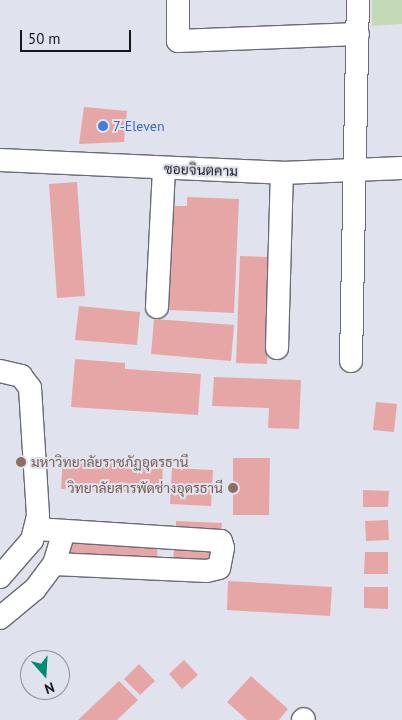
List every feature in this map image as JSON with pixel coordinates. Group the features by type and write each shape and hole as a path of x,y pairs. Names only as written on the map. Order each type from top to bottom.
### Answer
{"street":[{"path":"178,0 178,41 358,34"},
{"path":"351,361 357,170 358,0"},
{"name":"ซอยจินตคาม","path":"0,160 282,173 402,168"},
{"path":"157,307 164,168"},
{"path":"277,348 282,173"},
{"path":"0,371 21,376 30,388 36,529 24,551 0,577"},
{"path":"36,529 221,541 224,548 219,568 207,571 54,564"},
{"path":"0,618 35,590 54,564 64,531"}],"green space":[{"path":"372,0 402,0 402,24 372,26"}],"building":[{"name":"7-Eleven","path":"84,107 127,111 124,142 79,144"},
{"path":"77,182 85,296 57,298 49,184"},
{"path":"187,197 239,199 234,313 169,310 173,206 187,206"},
{"path":"240,256 271,257 267,364 236,363"},
{"path":"79,306 140,312 137,345 75,340"},
{"path":"154,319 234,325 231,361 151,354"},
{"path":"75,359 125,363 125,369 201,374 198,415 71,407"},
{"path":"214,377 301,380 299,429 268,428 269,408 212,406"},
{"path":"376,402 397,404 394,432 373,430"},
{"path":"63,457 163,462 162,493 61,489"},
{"path":"233,458 270,458 269,515 233,515"},
{"path":"172,468 213,470 211,506 170,504"},
{"path":"363,490 389,491 388,507 363,507"},
{"path":"388,520 389,540 366,541 365,521"},
{"path":"176,521 222,523 221,533 176,530"},
{"path":"63,540 158,543 157,560 62,557"},
{"path":"174,546 212,548 211,564 173,562"},
{"path":"365,552 388,552 388,574 364,574"},
{"path":"228,581 332,587 330,616 227,610"},
{"path":"364,587 388,587 388,609 364,608"},
{"path":"184,660 198,675 182,689 169,674"},
{"path":"139,664 155,681 140,695 124,679"},
{"path":"251,676 288,709 279,720 247,720 227,702"},
{"path":"119,681 138,700 117,720 78,720"}],"place":[{"name":"7-Eleven","path":"103,126"},
{"name":"มหาวิทยาลัยราชภัฏอุดรธานี","path":"21,462"},
{"name":"วิทยาลัยสารพัดช่างอุดรธานี","path":"233,488"}]}
